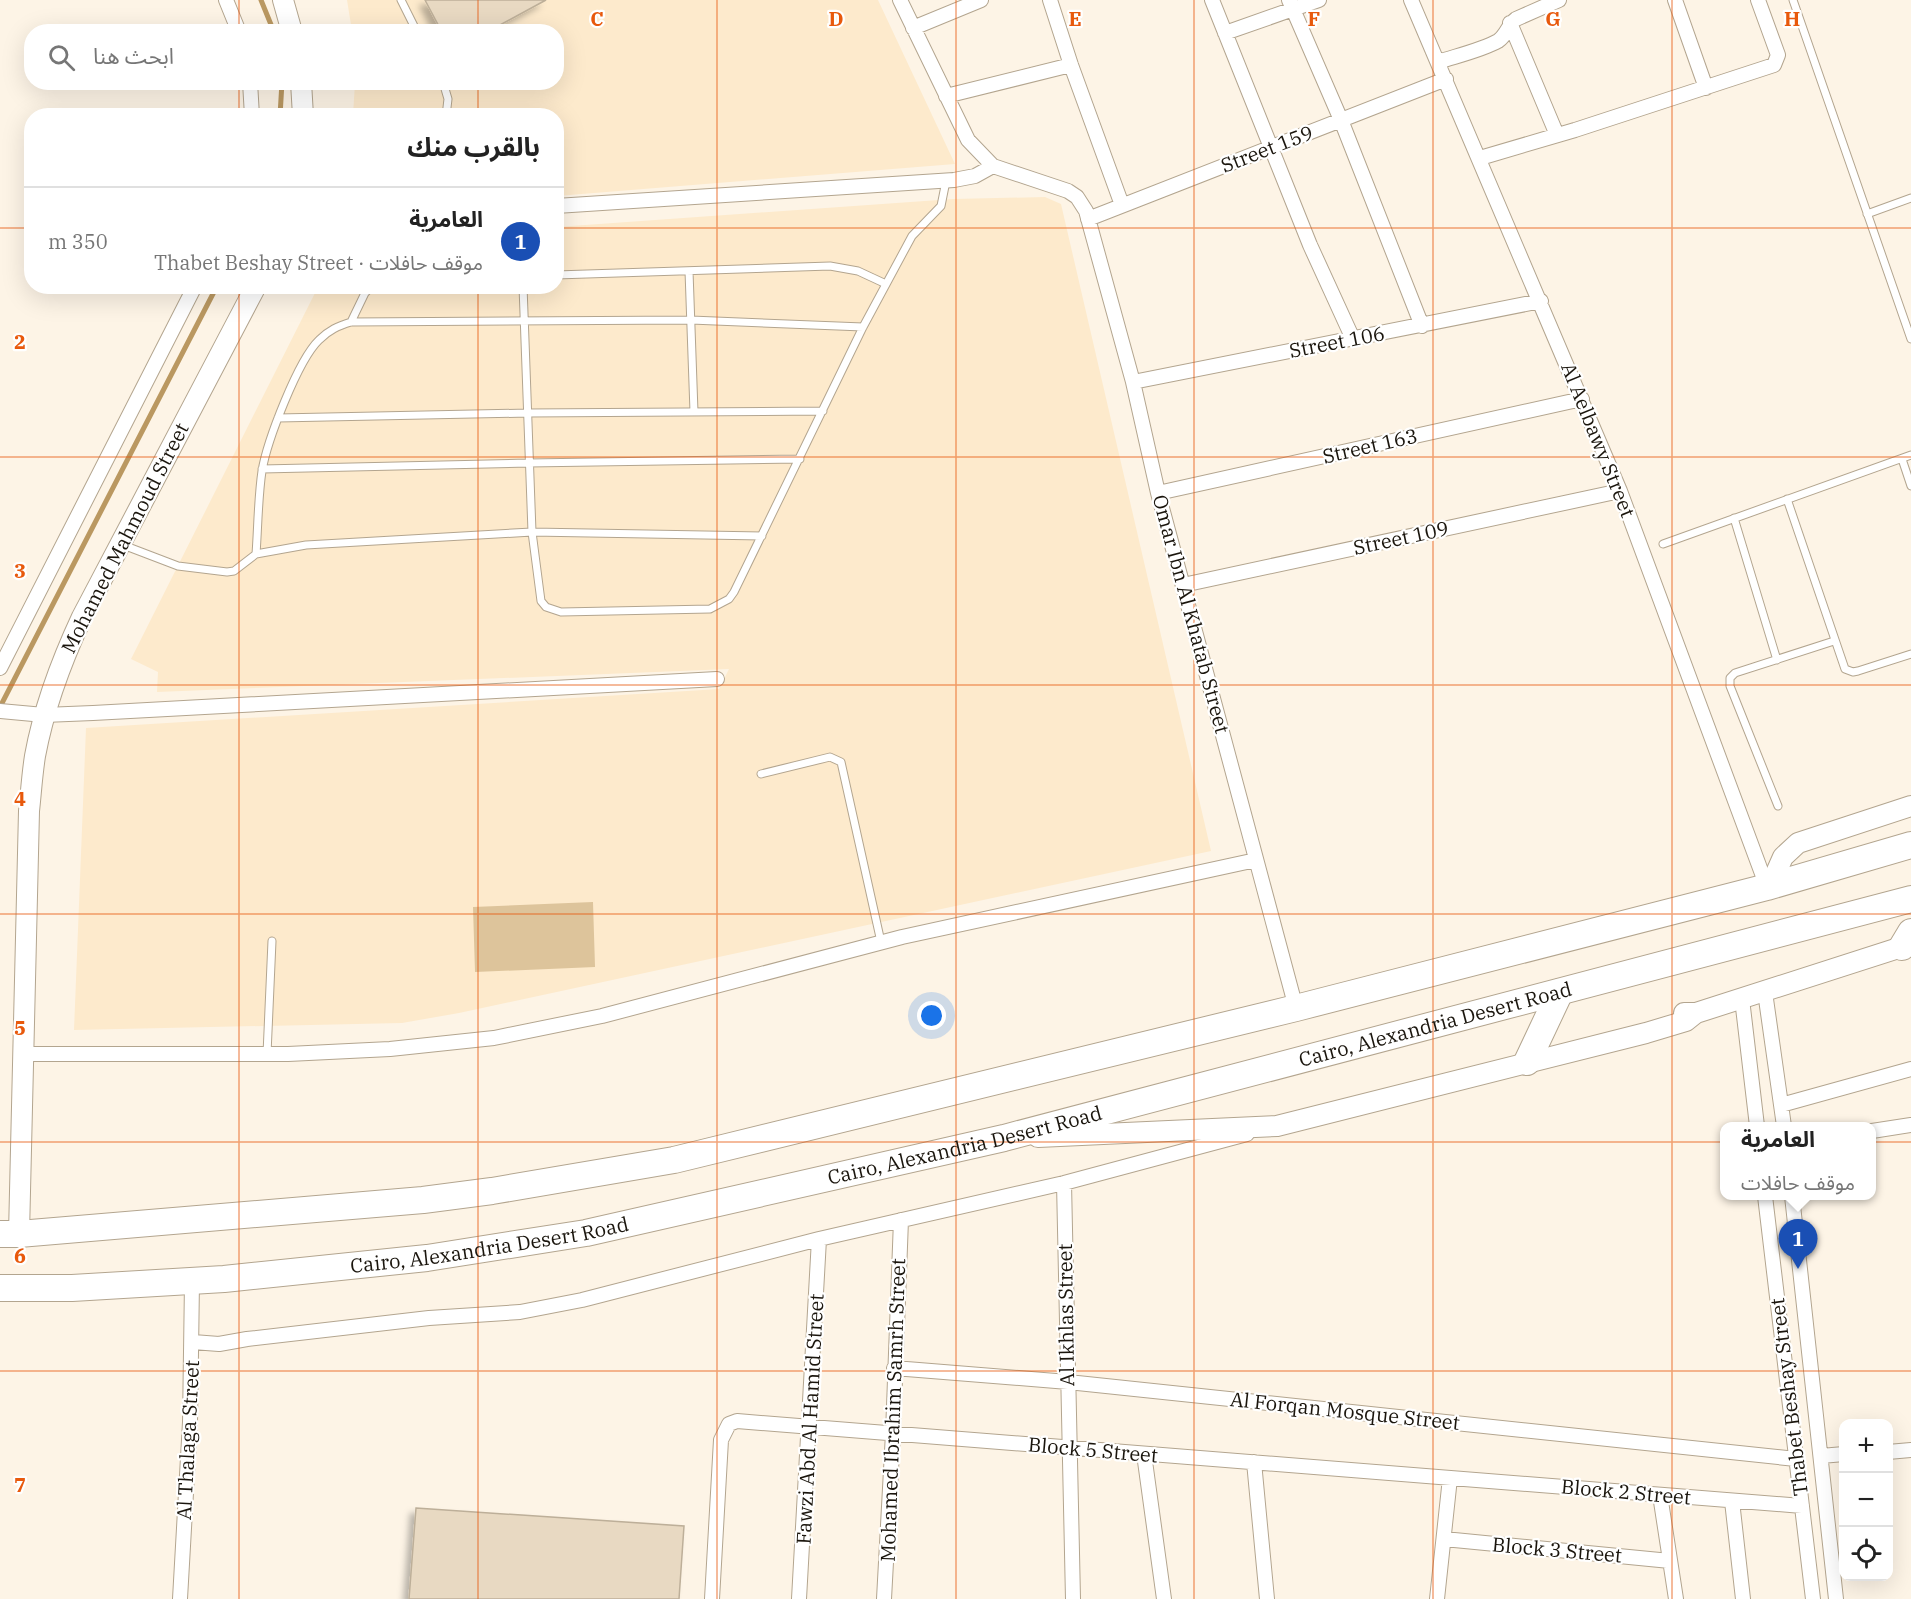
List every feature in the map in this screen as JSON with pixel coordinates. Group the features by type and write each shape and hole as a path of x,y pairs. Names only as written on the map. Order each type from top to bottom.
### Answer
{"highway":[{"path":"10,1234 423,1200 492,1191 674,1160 1296,1008 1770,886 1911,845"},
{"name":"Cairo, Alexandria Desert Road","path":"0,1288 72,1288 192,1282 427,1258 586,1233 1004,1138 1911,899"},
{"path":"1527,1062 1560,992"}],"street":[{"path":"226,0 236,24"},
{"path":"283,0 290,24"},
{"path":"564,205 946,181 975,176 993,166 968,140 900,0"},
{"path":"913,28 981,0"},
{"path":"1050,0 1122,206"},
{"path":"1212,0 1310,245 1353,339"},
{"path":"1225,33 1291,4 1318,0"},
{"name":"Al Aelbawy Street","path":"1411,0 1620,490 1770,886"},
{"path":"1438,62 1496,42 1505,34 1510,23 1559,0"},
{"path":"1675,0 1706,88"},
{"path":"1480,158 1774,65 1778,55 1758,0"},
{"path":"1291,4 1341,120 1422,326"},
{"path":"1510,23 1557,135"},
{"path":"946,96 1071,65"},
{"name":"Street 159","path":"1088,219 1446,79"},
{"path":"250,90 252,108"},
{"path":"301,90 303,108"},
{"name":"Omar Ibn Al Khatab Street","path":"993,166 1068,191 1077,197 1088,219 1132,382 1158,493 1296,1008"},
{"path":"0,668 191,294"},
{"name":"Mohamed Mahmoud Street","path":"10,1234 24,1054 29,812 35,757 44,715 63,659 82,617 252,294"},
{"name":"Street 106","path":"1132,382 1541,302"},
{"name":"Street 163","path":"1158,493 1582,399"},
{"name":"Street 109","path":"1183,585 1620,490"},
{"path":"0,711 44,715 717,679"},
{"path":"1770,886 1783,857 1798,843 1911,806"},
{"path":"24,1054 267,1054 401,1048 448,1044 513,1034 602,1016 881,942 1256,860"},
{"path":"193,1342 219,1344 429,1318 519,1312 582,1300 819,1239 1064,1183 1527,1062 1543,1050 1742,999 1908,941"},
{"path":"1765,992 1783,1122"},
{"path":"1742,999 1757,1122"},
{"path":"1781,1105 1911,1070"},
{"path":"1876,1130 1911,1125"},
{"path":"1004,1138 1278,1126"},
{"name":"Al Ikhlas Street","path":"1064,1183 1073,1599"},
{"name":"Thabet Beshay Street","path":"1765,1200 1813,1599"},
{"name":"Thabet Beshay Street","path":"1792,1200 1836,1599"},
{"name":"Mohamed Ibrahim Samrh Street","path":"884,1599 901,1220"},
{"name":"Fawzi Abd Al Hamid Street","path":"800,1599 819,1239"},
{"name":"Al Thalaga Street","path":"180,1599 193,1342 192,1282"},
{"name":"Al Forqan Mosque Street","path":"894,1368 1068,1382 1796,1459"},
{"name":"Block 5 Street","path":"712,1599 721,1440 729,1424 737,1421 1450,1478"},
{"path":"1893,1452 1911,1450"},
{"path":"1144,1454 1164,1599"},
{"path":"1821,1456 1839,1454"},
{"path":"1254,1462 1267,1599"},
{"path":"1437,1599 1450,1478"},
{"name":"Block 2 Street","path":"1450,1478 1802,1506"},
{"path":"1660,1495 1676,1599"},
{"path":"1732,1501 1743,1599"},
{"name":"Block 3 Street","path":"1444,1539 1670,1561"}],"lane":[{"path":"401,0 413,24"},
{"path":"1793,0 1911,339"},
{"path":"445,90 448,99 447,108"},
{"path":"523,294 532,532 542,601 546,607 561,612 710,609 729,600 886,284 912,236 941,206 946,181"},
{"path":"1868,214 1911,198"},
{"path":"564,275 830,266 858,271 886,284"},
{"path":"689,271 693,412"},
{"path":"351,322 364,294"},
{"path":"256,554 262,470 278,418 297,372 316,342 331,328 351,322 692,320 863,327"},
{"path":"278,418 823,411"},
{"path":"1663,544 1911,456"},
{"path":"262,470 800,459"},
{"path":"1902,459 1911,486"},
{"path":"1787,500 1845,669 1853,672 1911,654"},
{"path":"1734,518 1777,660"},
{"path":"120,544 178,566 217,572 234,571 256,554 306,545 532,532 762,536"},
{"path":"1778,806 1729,682 1730,678 1735,673 1834,642"},
{"path":"761,774 830,757 841,762 881,942"},
{"path":"267,1054 272,941"}],"shaded area":[{"path":"347,0 878,0 955,164 564,195 564,108 353,108 355,90 564,90 564,24 351,24"},
{"path":"1045,197 1061,204 1211,851 459,1013 402,1023 74,1030 86,728 719,689 729,669 157,692 158,672 131,659 314,294 564,294 564,227 953,199"},
{"path":"593,902 595,967 475,972 473,907"}],"building":[{"path":"425,0 546,0 502,24 438,24"},
{"path":"416,1508 684,1526 679,1599 409,1599"}],"waterway":[{"path":"261,0 271,24"},
{"path":"280,108 282,90"},
{"path":"0,707 213,294"}],"place":[{"name":"العامرية","path":"1798,1269"}]}
